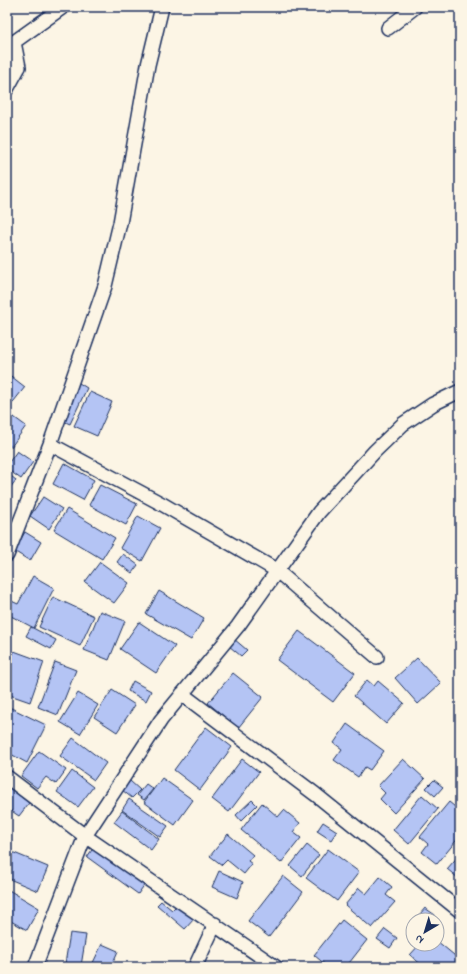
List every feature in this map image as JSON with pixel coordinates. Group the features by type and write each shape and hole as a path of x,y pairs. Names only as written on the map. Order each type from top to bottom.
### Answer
{"street":[{"path":"7,89 19,67 14,42 63,7"},
{"path":"7,555 50,444 105,286 120,223 148,65 162,7"},
{"path":"388,28 415,7"},
{"path":"7,54 19,67"},
{"path":"35,967 85,836 161,720 238,626 318,512 375,451 403,424 433,404 459,393"},
{"path":"50,444 162,504 276,570 377,657"},
{"path":"182,694 315,794 460,911"},
{"path":"7,777 85,836 276,967"},
{"path":"195,967 215,924"}],"building":[{"path":"7,373 25,387 10,406 7,404"},
{"path":"79,383 87,388 70,424 61,420"},
{"path":"90,392 112,402 97,436 74,426"},
{"path":"7,412 26,426 11,447 7,444"},
{"path":"17,451 33,462 21,479 7,469 7,465"},
{"path":"64,463 94,480 83,500 53,484"},
{"path":"7,473 16,480 10,488 7,486"},
{"path":"100,485 137,504 126,525 89,505"},
{"path":"43,497 62,509 49,529 30,516"},
{"path":"67,509 115,538 102,559 54,530"},
{"path":"138,516 160,528 142,561 120,548"},
{"path":"25,532 41,542 30,561 14,551"},
{"path":"123,554 138,565 132,573 117,562"},
{"path":"100,562 129,583 114,603 85,582"},
{"path":"33,576 54,588 34,628 7,614 7,599 18,604"},
{"path":"159,591 204,618 191,640 146,614"},
{"path":"53,597 94,616 80,646 39,627"},
{"path":"100,611 125,621 109,660 84,650"},
{"path":"139,622 175,646 156,673 120,649"},
{"path":"31,627 56,640 51,649 26,636"},
{"path":"299,631 355,673 333,702 277,660"},
{"path":"234,639 247,650 241,656 229,646"},
{"path":"14,651 44,662 30,702 7,694 7,672"},
{"path":"417,658 441,683 418,704 395,678"},
{"path":"55,662 76,670 58,715 38,707"},
{"path":"233,673 263,697 238,728 208,703"},
{"path":"367,680 374,686 378,681 404,703 386,724 354,696"},
{"path":"133,681 151,691 146,701 128,691"},
{"path":"112,690 135,705 117,732 94,717"},
{"path":"78,693 98,705 80,734 60,722"},
{"path":"7,706 46,725 27,763 7,752"},
{"path":"347,724 384,751 370,770 365,767 358,777 334,760 342,749 334,743"},
{"path":"206,727 232,747 200,790 174,770"},
{"path":"73,738 106,763 94,780 60,756"},
{"path":"39,751 66,770 56,784 46,777 37,788 21,776"},
{"path":"242,759 259,772 229,812 212,799"},
{"path":"403,759 425,779 394,813 380,799 385,793 378,786"},
{"path":"72,771 93,787 78,807 57,792"},
{"path":"162,778 193,800 175,825 144,802"},
{"path":"434,780 443,787 435,796 426,788"},
{"path":"130,781 140,790 132,798 122,790"},
{"path":"146,784 153,789 144,800 137,795"},
{"path":"7,786 29,803 19,816 7,808"},
{"path":"422,795 438,809 409,844 393,830"},
{"path":"129,799 168,826 160,837 122,810"},
{"path":"252,800 257,805 241,821 236,815"},
{"path":"449,802 460,811 460,836 437,864 422,852 428,844 420,837"},
{"path":"262,803 278,817 284,810 300,823 293,832 301,838 281,863 241,830"},
{"path":"122,811 159,839 151,850 114,822"},
{"path":"323,822 337,831 331,840 317,831"},
{"path":"228,834 253,855 248,861 252,864 244,874 227,860 222,865 210,856"},
{"path":"307,845 319,855 302,876 290,866"},
{"path":"94,847 145,884 138,894 87,857"},
{"path":"328,849 359,872 337,901 306,878"},
{"path":"7,850 48,867 38,891 7,878"},
{"path":"460,854 460,875 458,878 447,869"},
{"path":"219,871 243,882 237,898 212,887"},
{"path":"283,876 303,892 269,937 248,921"},
{"path":"380,877 392,887 386,895 395,902 372,928 345,905 359,888 366,894"},
{"path":"7,889 39,908 27,930 7,919"},
{"path":"161,901 172,910 177,905 194,919 185,929 157,905"},
{"path":"425,908 431,912 422,912"},
{"path":"342,920 367,940 346,967 328,967 314,955"},
{"path":"385,929 397,938 390,948 377,939"},
{"path":"70,933 86,935 81,966 65,964"},
{"path":"102,944 118,951 111,967 91,967"},
{"path":"445,948 460,960 460,967 424,967 410,955 413,952 445,952"}]}
